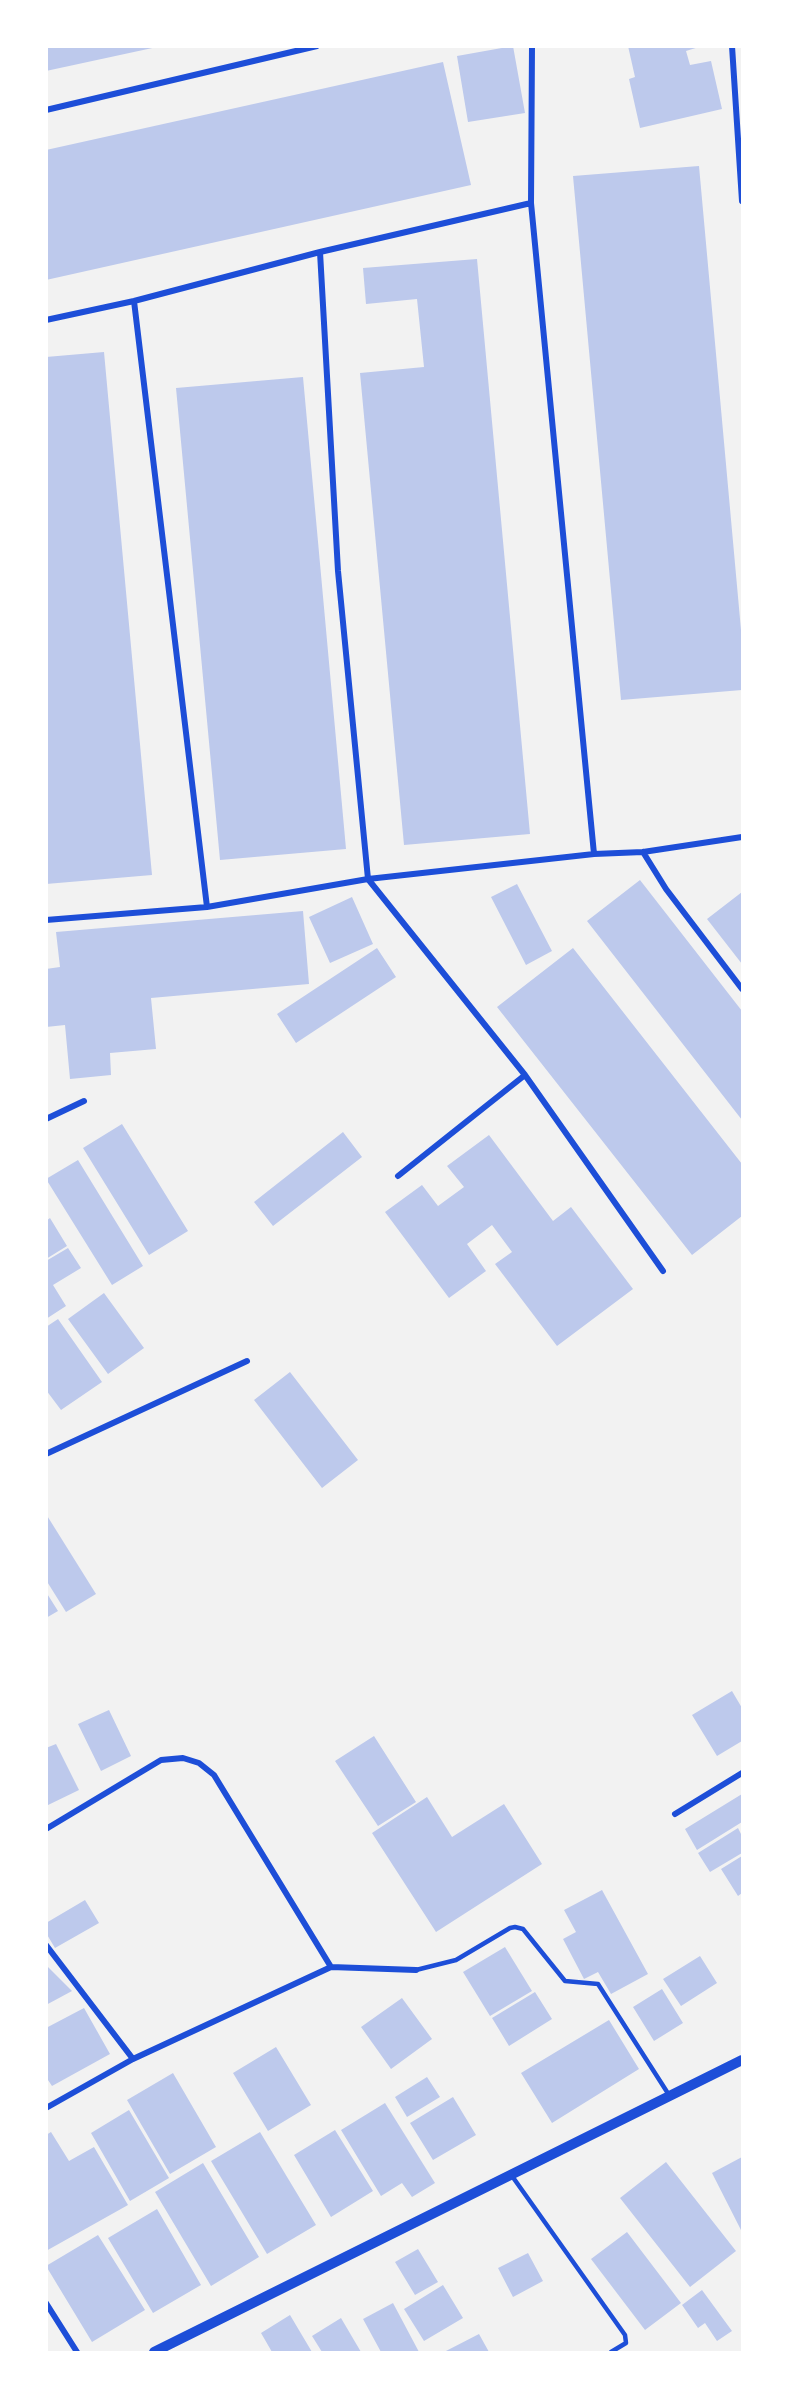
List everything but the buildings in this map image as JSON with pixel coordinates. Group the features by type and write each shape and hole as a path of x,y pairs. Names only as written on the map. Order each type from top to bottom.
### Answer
{"street":[{"path":"46,110 317,46"},
{"path":"532,46 531,203 594,854"},
{"path":"732,46 742,201"},
{"path":"46,320 134,301 320,252 531,203"},
{"path":"320,252 338,571 368,879 525,1075 663,1271"},
{"path":"134,301 207,907"},
{"path":"46,920 207,907 368,879 594,854 644,852 742,837"},
{"path":"644,852 666,889 742,989"},
{"path":"398,1176 525,1075"},
{"path":"46,1119 84,1101"},
{"path":"46,1454 247,1360"},
{"path":"46,1829 161,1760 183,1758 199,1763 214,1775 331,1967"},
{"path":"675,1814 742,1773"},
{"path":"46,1945 133,2059"},
{"path":"46,2108 133,2059 331,1967 416,1971"},
{"path":"154,2352 742,2060"},
{"path":"46,2303 77,2352"}],"lane":[{"path":"416,1971 456,1960 510,1928 523,1929 565,1981 598,1984 669,2095"},
{"path":"512,2176 626,2335 626,2343 611,2352"}]}
